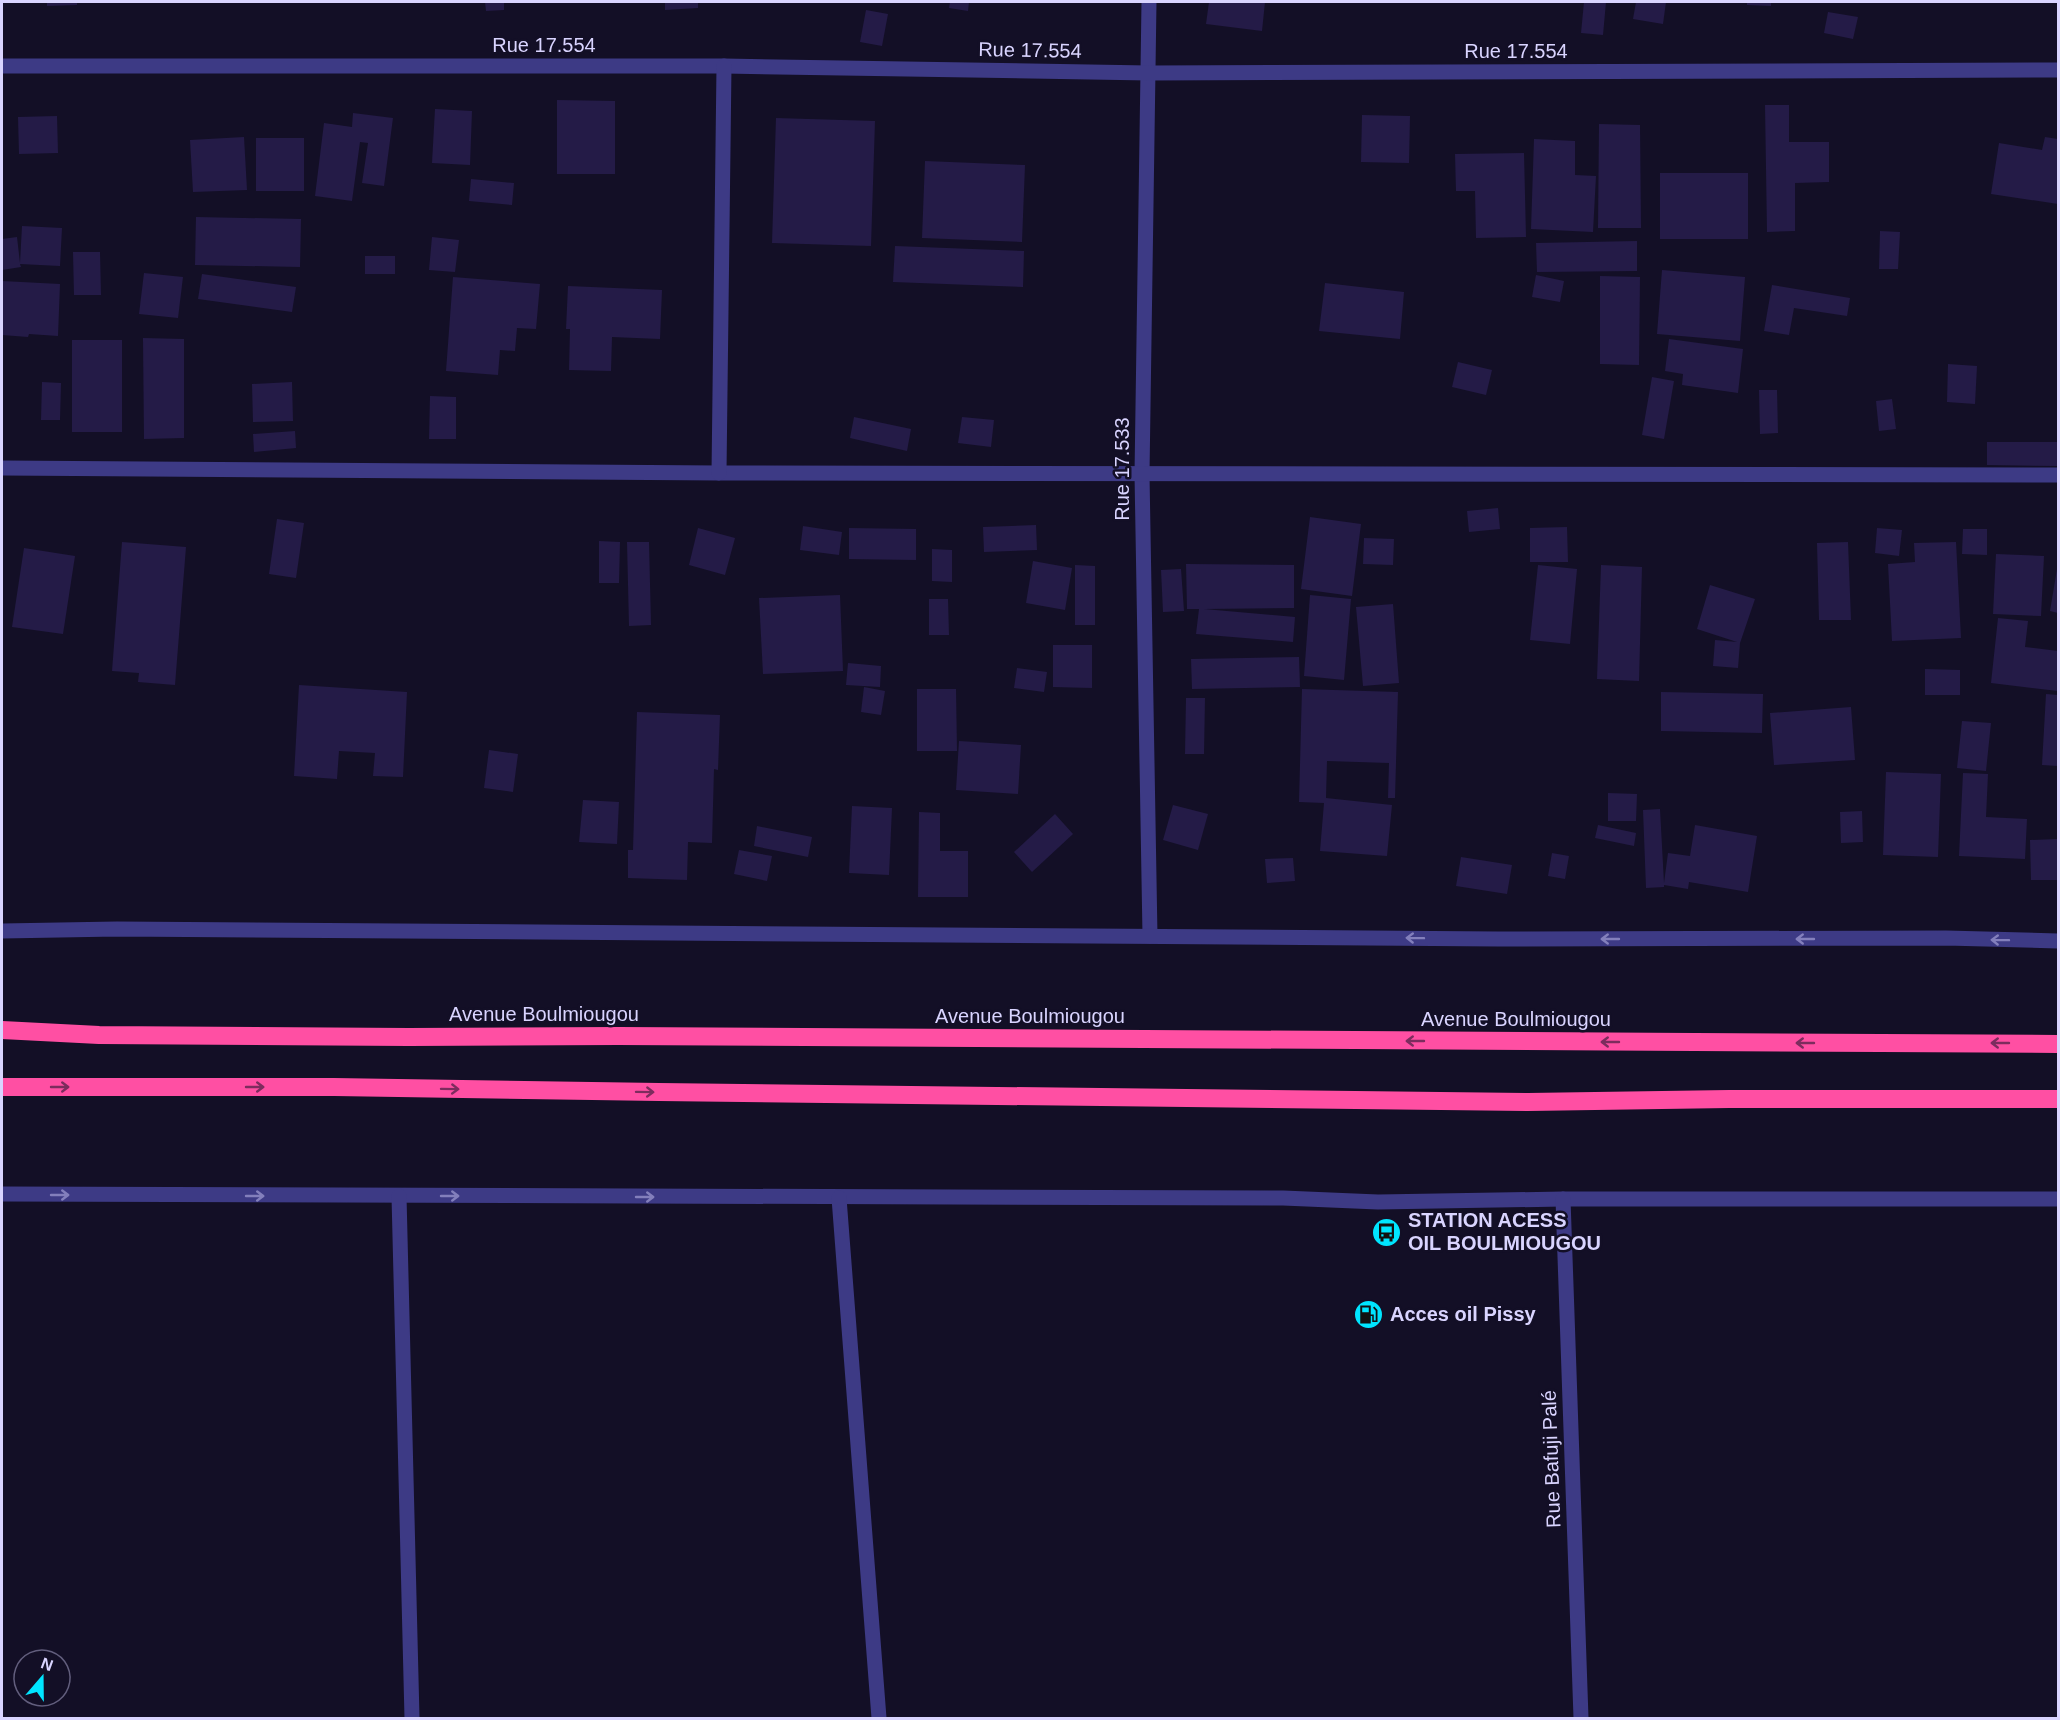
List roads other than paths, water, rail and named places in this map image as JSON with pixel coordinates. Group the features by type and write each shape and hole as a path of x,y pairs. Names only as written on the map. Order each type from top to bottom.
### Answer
{"highway":[{"name":"Avenue Boulmiougou","path":"2,1030 99,1035 2058,1044"},
{"path":"2,1087 334,1087 1528,1102 1729,1099 2058,1099"}],"street":[{"name":"Rue 17.533","path":"1149,2 1142,474 1150,936"},
{"name":"Rue 17.554","path":"2,66 724,66 1149,73 2058,70"},
{"path":"719,473 724,66"},
{"path":"2,468 719,473 2058,475"},
{"path":"2,931 129,929 1498,939 1946,938 2058,941"},
{"path":"2,1194 1283,1198 1378,1203 1563,1199 2058,1200"},
{"path":"399,1196 412,1719"},
{"path":"839,1198 879,1719"},
{"name":"Rue Bafuji Palé","path":"1563,1199 1581,1719"}],"place":[{"name":"STATION ACESS OIL BOULMIOUGOU","path":"1387,1232"},
{"name":"Acces oil Pissy","path":"1369,1314"}]}
